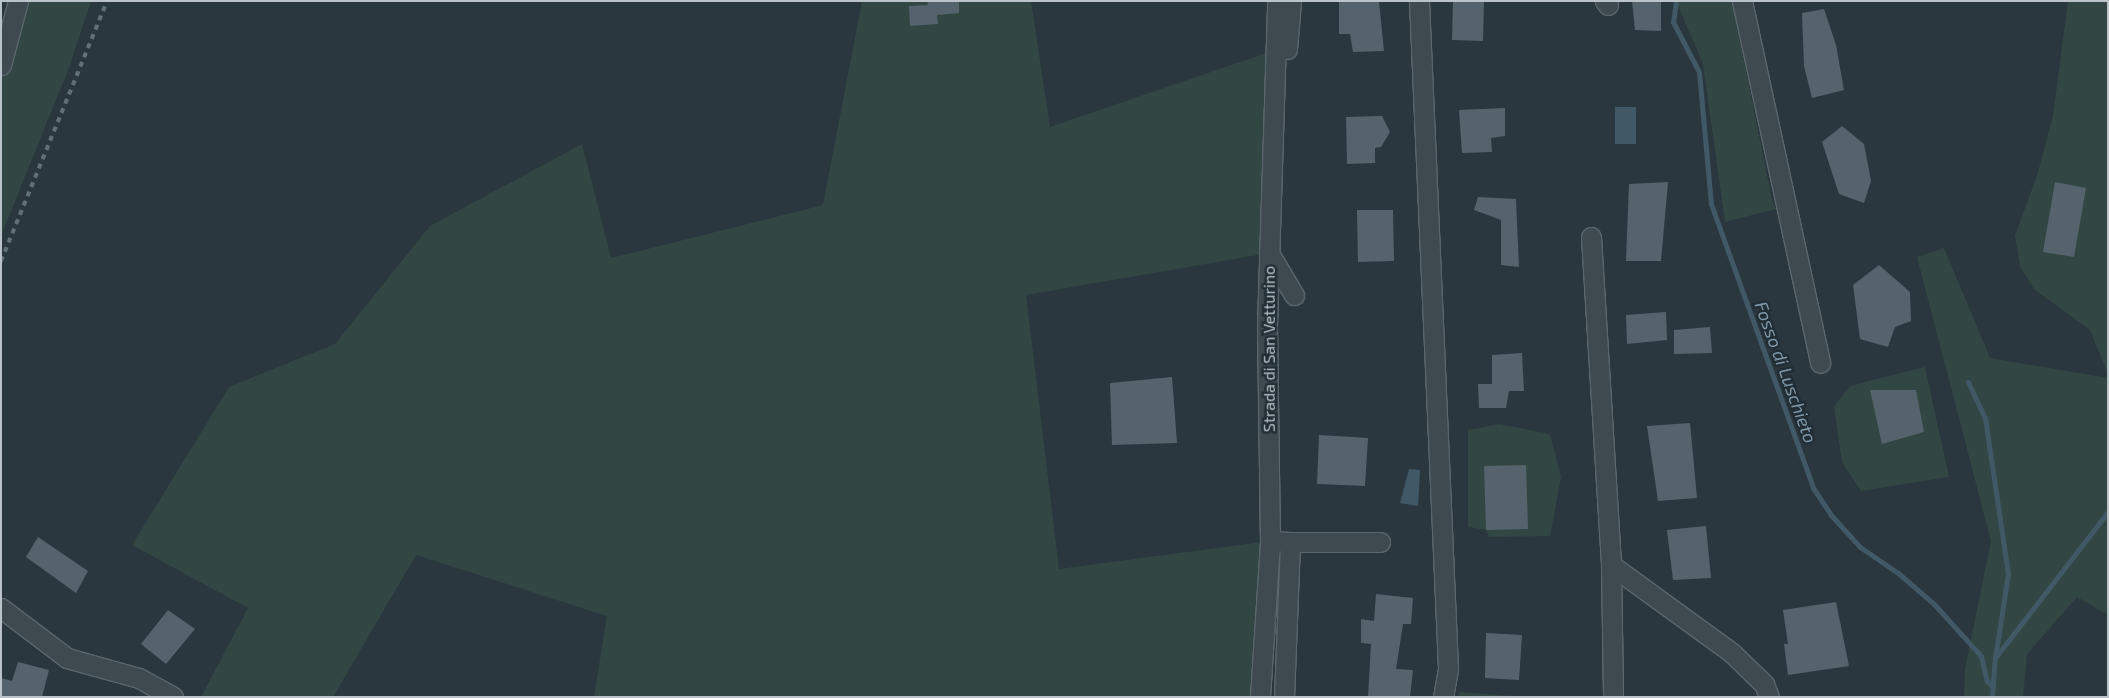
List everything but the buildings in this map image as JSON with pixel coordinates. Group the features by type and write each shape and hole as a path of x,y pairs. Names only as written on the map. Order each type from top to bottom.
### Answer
{"street":[{"path":"1,65 18,1"},
{"name":"Strada di San Vetturino","path":"1260,697 1270,541 1269,253 1277,1"},
{"path":"1291,1 1269,253 1294,295"},
{"path":"1419,1 1448,670 1443,697"},
{"path":"1742,1 1820,363"},
{"path":"1591,237 1611,565 1613,697"},
{"path":"1270,541 1380,542"},
{"path":"1284,697 1290,542"},
{"path":"1611,565 1732,653 1764,684 1769,697"},
{"path":"1,608 67,658 139,678 173,697"}],"green space":[{"path":"18,1 91,1 69,68 1,236 1,65"},
{"path":"862,1 1031,1 1050,127 1275,50 1269,253 1026,295 1059,569 1270,541 1260,697 594,697 607,616 416,555 333,697 201,697 248,608 132,545 229,387 335,344 430,226 582,144 611,258 823,205"},
{"path":"1676,1 1732,1 1772,200 1776,209 1725,222 1703,64"},
{"path":"2068,1 2108,1 2108,374 2090,330 2035,290 2020,267 2015,235 2037,176 2053,116"},
{"path":"1944,248 1990,358 2108,378 2108,615 2077,597 2027,654 2023,697 1964,697 1965,669 1991,541 1917,257"},
{"path":"1925,367 1949,477 1861,491 1842,462 1834,406 1850,386"},
{"path":"1499,424 1550,434 1561,477 1550,536 1489,537 1486,530 1468,527 1468,430"},
{"path":"1459,692 1527,697 1459,697"}],"water":[{"path":"1615,107 1636,107 1636,144 1615,144"},
{"path":"1409,469 1420,470 1418,506 1400,503"}],"waterway":[{"name":"Fosso di Luschieto","path":"1676,1 1673,22 1699,72 1711,204 1813,488 1831,515 1860,547 1898,573 1934,604 1981,656 1987,681 1993,687"},
{"path":"1968,382 1985,418 2008,574 1995,658"},
{"path":"1992,697 1995,658 2108,512"}],"railway":[{"path":"1,261 107,1"}]}
